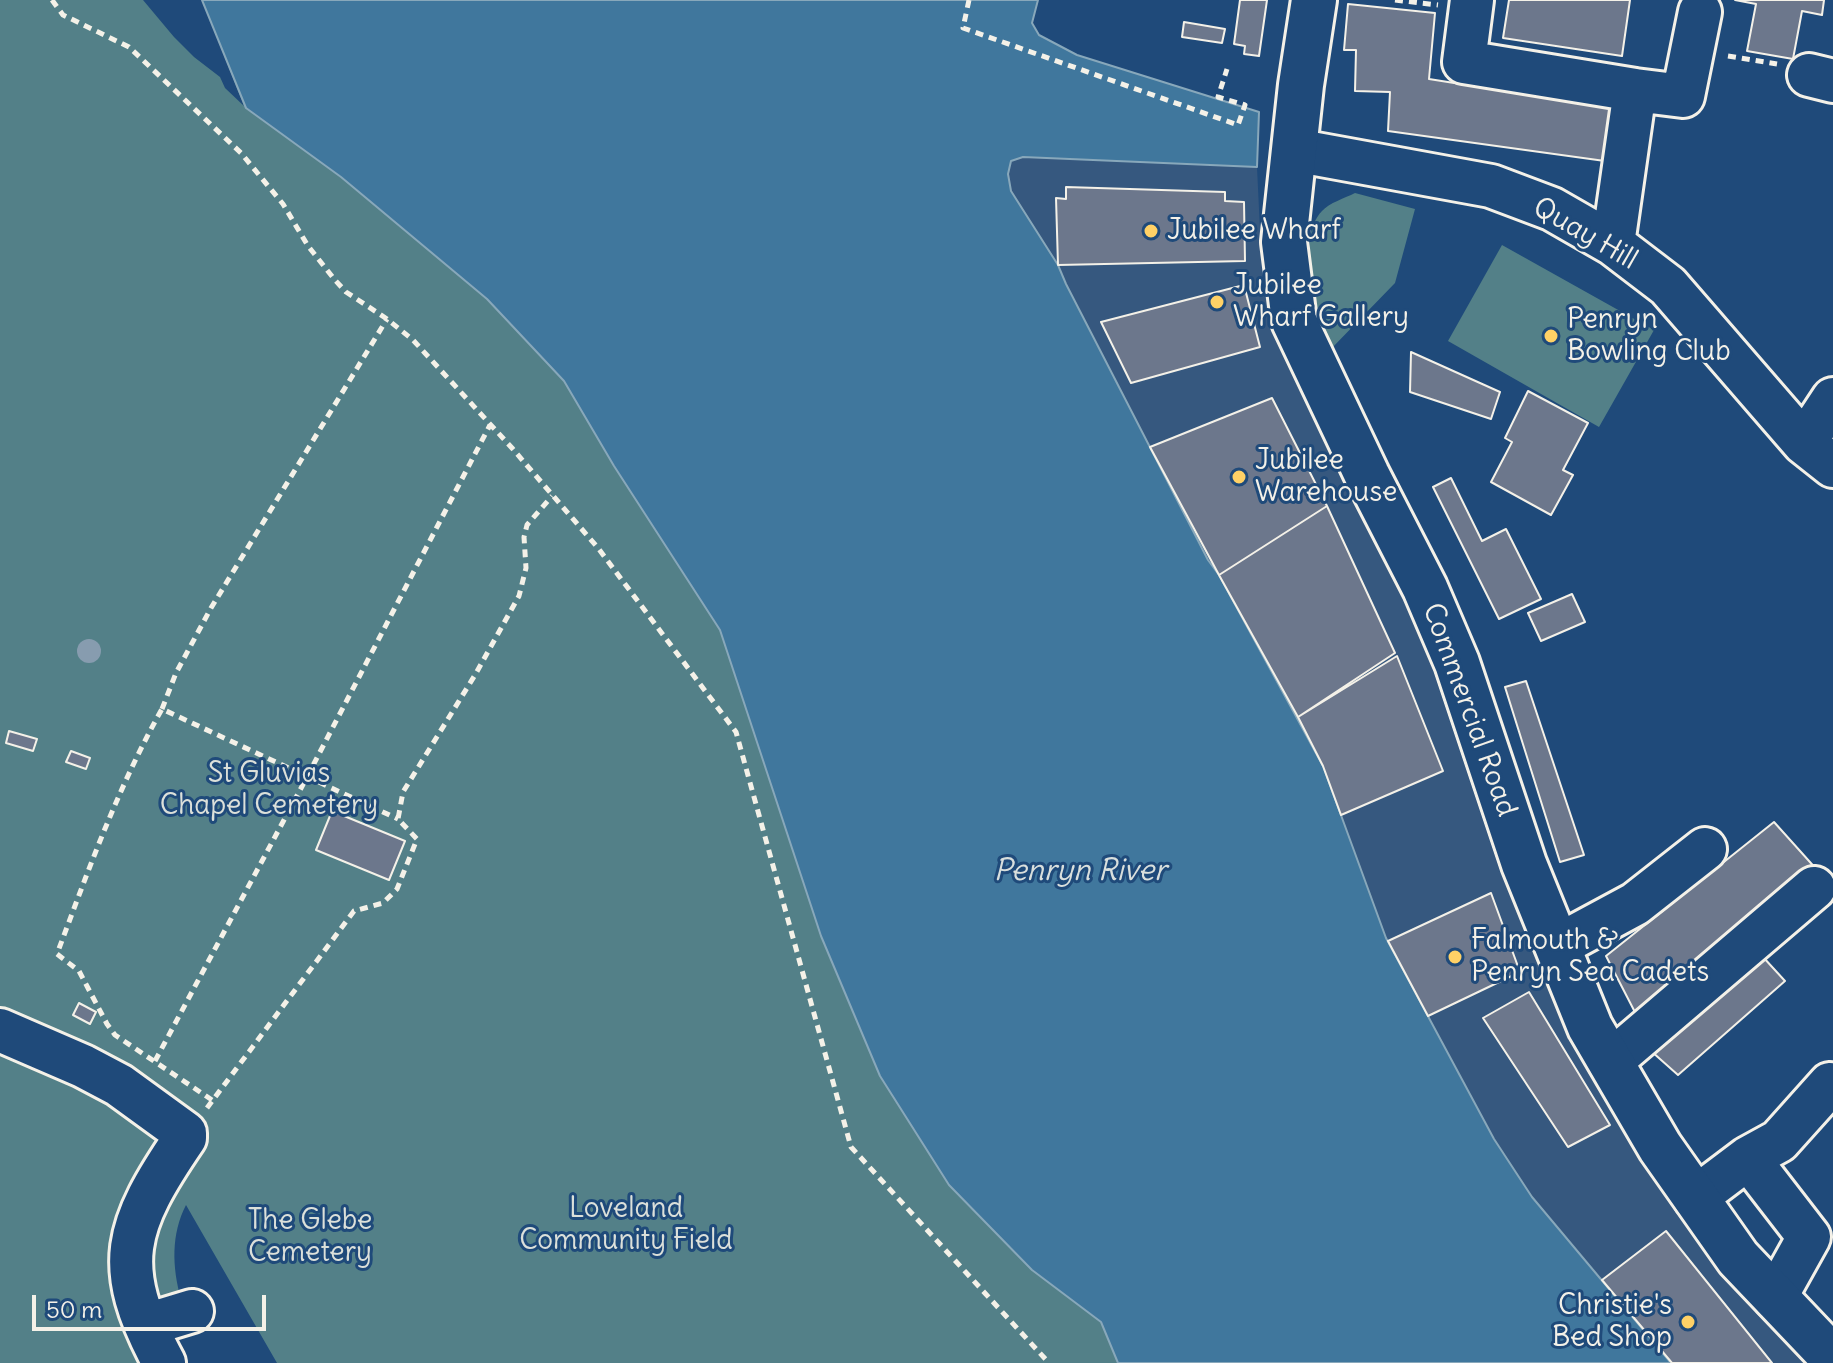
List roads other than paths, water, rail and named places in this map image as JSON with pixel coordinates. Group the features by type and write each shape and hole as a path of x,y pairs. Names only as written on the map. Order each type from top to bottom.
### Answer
{"main road":[{"name":"Commercial Road","path":"1314,0 1284,242 1294,321 1425,588 1457,663 1524,864 1590,1027 1660,1147 1738,1258 1833,1358"}],"street":[{"path":"1472,0 1464,62 1635,90 1683,96 1696,31"},
{"path":"1613,244 1635,90"},
{"name":"Quay Hill","path":"1294,150 1491,186 1552,209 1613,244 1668,286 1818,454"},
{"path":"1818,454 1833,399"},
{"path":"1557,946 1635,904 1705,849"},
{"path":"1610,1062 1814,888"},
{"path":"0,998 48,1050"},
{"path":"0,1030 119,1085 182,1129 185,1138 157,1181 134,1230 130,1270 146,1325 164,1363"},
{"path":"1695,1198 1748,1158 1779,1141 1830,1084 1833,1087"},
{"path":"1748,1158 1809,1237 1780,1304"},
{"path":"1780,1304 1833,1241"},
{"path":"146,1325 192,1311"}],"water":[{"name":"Penryn River","path":"202,0 1038,0 1032,23 1039,35 1077,55 1259,112 1257,167 1023,157 1011,161 1008,174 1011,191 1058,265 1208,560 1323,766 1386,938 1494,1139 1532,1197 1671,1363 1118,1363 1101,1322 1032,1270 949,1185 880,1076 821,936 720,630 614,466 564,381 487,299 341,177 246,108"}],"place":[{"name":"Jubilee Wharf","path":"1151,231"},
{"name":"Jubilee Wharf Gallery","path":"1217,302"},
{"name":"Penryn Bowling Club","path":"1551,336"},
{"name":"Jubilee Warehouse","path":"1239,477"},
{"name":"Falmouth & Penryn Sea Cadets","path":"1455,957"},
{"name":"Christie's Bed Shop","path":"1688,1322"}],"park label":[{"name":"St Gluvias Chapel Cemetery","path":"269,790"},
{"name":"Loveland Community Field","path":"626,1225"},
{"name":"The Glebe Cemetery","path":"310,1237"}]}
